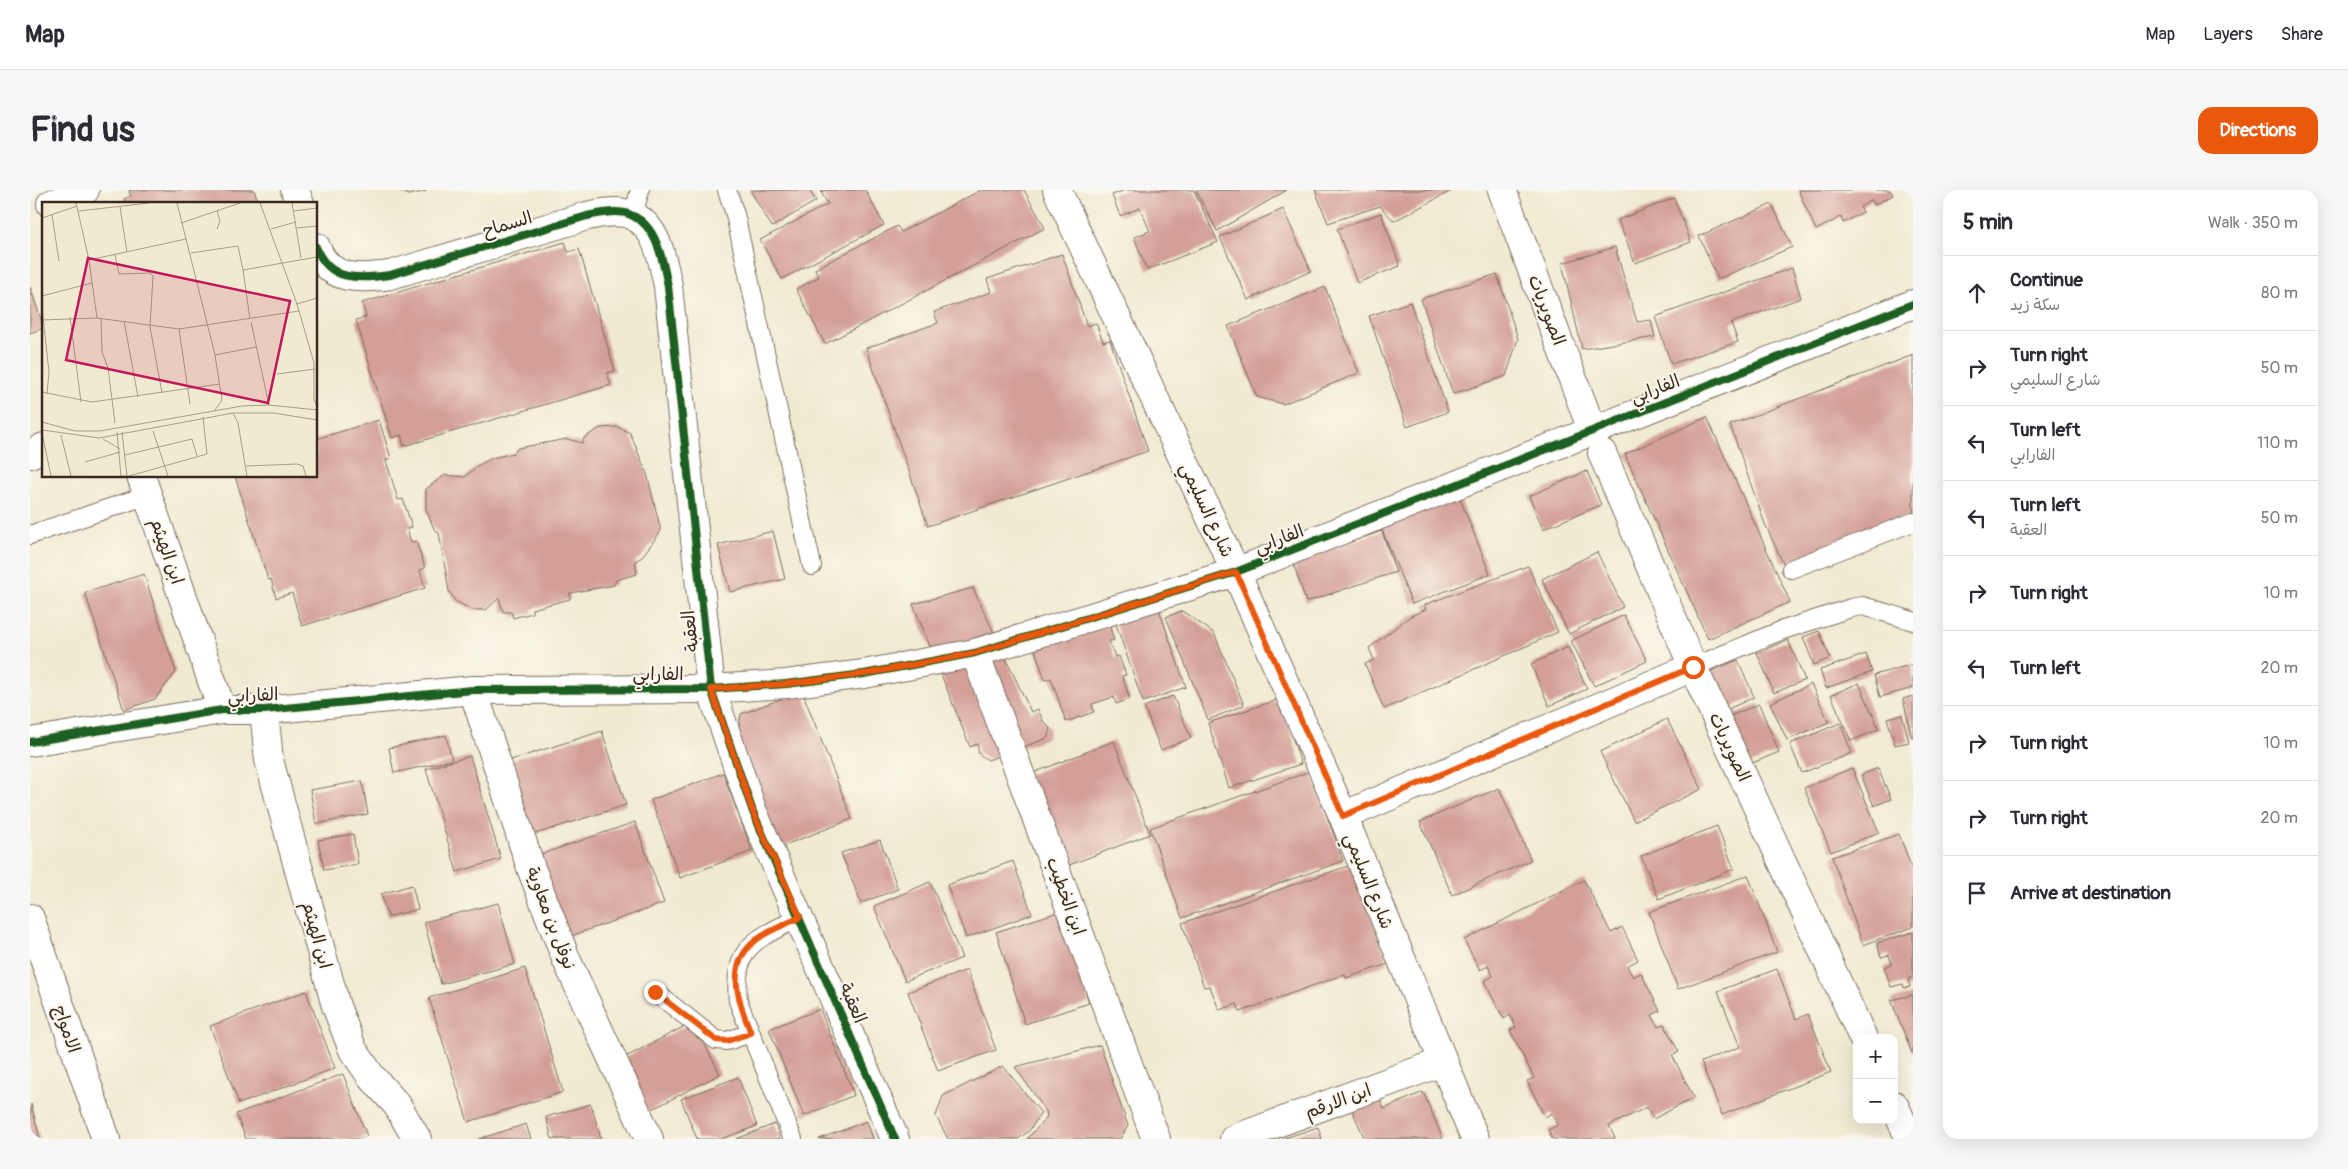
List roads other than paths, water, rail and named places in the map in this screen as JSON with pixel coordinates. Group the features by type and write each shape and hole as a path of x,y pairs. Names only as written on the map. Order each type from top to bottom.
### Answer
{"street":[{"path":"38,190 43,202"},
{"path":"56,202 85,190"},
{"path":"295,190 299,202"},
{"name":"شارع السليمي","path":"1057,190 1236,572 1343,816 1475,1139"},
{"name":"الصويريات","path":"1502,190 1597,442 1693,667 1861,1034"},
{"name":"السماح","path":"318,251 325,264 343,275 363,279 390,275 587,216 609,212 633,216"},
{"name":"العقبة","path":"633,216 649,230 661,255 668,286 711,689 753,812 895,1139"},
{"name":"الفارابي","path":"30,742 222,710 264,710 473,690 711,689 786,684 864,674 975,653 1236,572 1597,442 1913,304"},
{"path":"30,454 42,448"},
{"name":"ابن الهيثم","path":"145,486 222,710"},
{"name":"ابن الخطيب","path":"975,653 1156,1139"},
{"path":"1343,816 1693,667"},
{"name":"نوفل بن معاوية","path":"473,690 531,868 568,961 649,1139"},
{"name":"ابن الهيثم","path":"264,710 271,768 336,1006 353,1050 371,1076 397,1105 418,1139"},
{"name":"الامواج","path":"30,918 106,1139"},
{"name":"ابن الارقم","path":"1234,1139 1442,1062"},
{"path":"1898,1114 1910,1139"}],"lane":[{"path":"633,216 640,190"},
{"path":"727,190 735,214 812,566"},
{"path":"30,535 145,486"},
{"path":"1791,569 1913,522"},
{"path":"1693,667 1780,631 1851,608 1863,606 1913,621"},
{"path":"794,1139 738,1001 736,980 742,957 750,946 761,936 800,917"},
{"path":"655,992 716,1040 727,1041 751,1033"}]}
